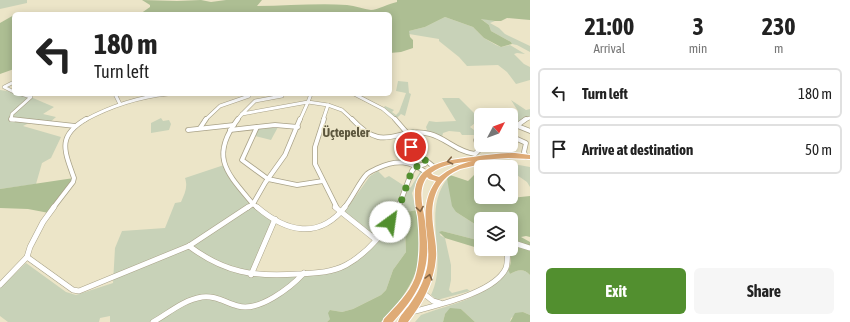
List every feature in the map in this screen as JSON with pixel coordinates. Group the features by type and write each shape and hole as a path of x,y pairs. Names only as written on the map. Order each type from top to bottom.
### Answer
{"main road":[{"path":"387,322 409,297 417,282 421,269 424,242 418,196 420,185 431,170 450,161 474,156 505,155 529,158"},
{"path":"402,322 410,313 423,293 429,275 433,253 429,223 429,203 433,191 442,178 451,170 463,165 495,159 529,158"},
{"path":"431,170 431,177 442,178"}],"street":[{"path":"12,83 4,87 12,91"},
{"path":"26,96 31,98 12,114 10,120 75,126"},
{"path":"116,96 120,104"},
{"path":"0,285 27,257 30,246 43,222 74,178 66,148 66,137 68,133 75,126 120,104 146,96"},
{"path":"200,128 216,108 249,96"},
{"path":"282,96 255,101 242,114 230,130 223,144 222,152 224,166 253,204 265,214 291,227 309,229 324,226 341,212 367,174 393,162 405,162 431,170"},
{"path":"27,257 73,290 79,291 189,246 253,204 268,179 285,156 310,96"},
{"path":"358,96 387,112 394,118 408,134 411,147 426,161 431,170"},
{"path":"242,114 308,102 328,105 343,110 363,130 375,137 421,132 434,134 464,152 474,156 478,152"},
{"path":"328,105 314,154 315,164 332,202 341,212 376,239"},
{"path":"518,123 530,118"},
{"path":"188,130 234,125"},
{"path":"230,130 275,125 298,127"},
{"path":"518,126 530,131"},
{"path":"257,127 242,160 268,179 297,185 323,181"},
{"path":"518,139 528,143 524,152 529,158"},
{"path":"189,246 206,259 225,269 251,275 274,276 326,271 345,265 358,256 376,239 390,222 400,205 412,170 425,164 426,161"},
{"path":"251,275 275,219"},
{"path":"518,245 530,248"},
{"path":"410,313 470,295 495,280 505,268 507,256"},
{"path":"153,322 182,303 203,297 220,299 241,307 254,306 293,285 304,273"},
{"path":"423,293 433,301 440,304"}],"green space":[{"path":"0,0 27,0 27,3 0,9"},
{"path":"142,0 201,0 211,2 226,0 262,0 257,6 336,4 350,5 371,10 397,2 397,0 530,0 530,20 507,18 501,21 495,21 481,19 489,25 491,31 512,44 501,47 484,38 473,27 445,17 425,27 409,31 410,37 413,40 413,48 401,52 392,53 392,12 143,12 150,7 150,5"},
{"path":"12,16 12,70 0,74 0,23"},
{"path":"445,17 473,27 484,38 496,45 501,47 510,45 525,54 514,54 524,64 530,67 530,80 516,84 507,72 498,65 467,66 459,57 439,41 439,39 409,34 409,31 425,27"},
{"path":"480,18 495,21 490,23 499,28 505,34 530,46 530,52 512,44 491,31 489,25"},
{"path":"398,81 408,82 409,93 411,94 405,116 401,114 397,118 383,109 385,106 394,110 392,112 396,115 399,112 406,93 396,91"},
{"path":"0,90 12,92 12,96 28,96 54,107 43,114 56,117 49,123 35,120 23,126 61,137 51,158 42,163 36,184 0,189"},
{"path":"442,98 459,98 474,113 474,124 470,127 474,130 474,135 462,135 460,132 449,131 443,133 442,137 410,133 408,131 413,129 416,131 427,130 426,127 429,121 456,121"},
{"path":"511,100 526,110 530,109 530,118 518,124 518,108 516,108"},
{"path":"161,118 163,121 169,120 171,124 169,130 151,133 151,123"},
{"path":"278,127 271,140 255,136 258,129"},
{"path":"224,165 253,204 275,219 251,275 326,271 352,261 375,239 343,214 370,176 378,171 385,178 389,176 406,187 406,190 411,187 420,172 418,169 422,172 412,193 416,210 403,213 390,222 405,230 406,252 393,270 386,290 381,295 353,309 342,312 330,310 330,319 327,322 110,322 110,316 100,318 99,322 8,322 0,316 0,288 26,263 66,292 76,295 113,283 115,248 122,231 165,228 175,203 181,202 184,196 186,187 185,178"},
{"path":"518,165 530,167 530,187 527,182 518,176"},
{"path":"450,175 468,181 474,175 474,204 518,204 518,197 530,196 530,237 521,237 530,242 530,246 518,243 518,212 474,212 474,224 456,212 452,206 447,179"},
{"path":"74,178 49,213 28,209 0,208 0,189"},
{"path":"447,179 456,212 474,224 474,239 442,231 440,235 445,238 451,265 449,290 452,293 467,289 470,291 437,300 431,295 436,281 437,251 435,221 436,206 440,192"},
{"path":"416,210 420,244 416,272 403,296 393,309 381,322 327,322 330,319 328,313 330,310 342,312 353,309 381,295 386,290 393,270 406,252 405,230 390,221 394,215"},
{"path":"442,231 474,239 474,247 445,238 439,232"},
{"path":"518,247 530,250 530,275 525,271 520,270 510,274 508,270 511,256 518,256"},
{"path":"508,270 510,274 520,270 525,271 530,275 530,315 523,312 511,318 510,322 475,322 461,309 445,314 443,322 415,322 421,315 468,299 478,294 498,280"},
{"path":"450,308 461,309 475,322 443,322 445,314"},
{"path":"523,312 530,315 530,322 510,322 515,313"}],"district":[{"name":"Üçtepeler","path":"346,132"}],"route":[{"path":"390,222 400,205 412,170 415,167 422,166 426,161 411,147"}]}
